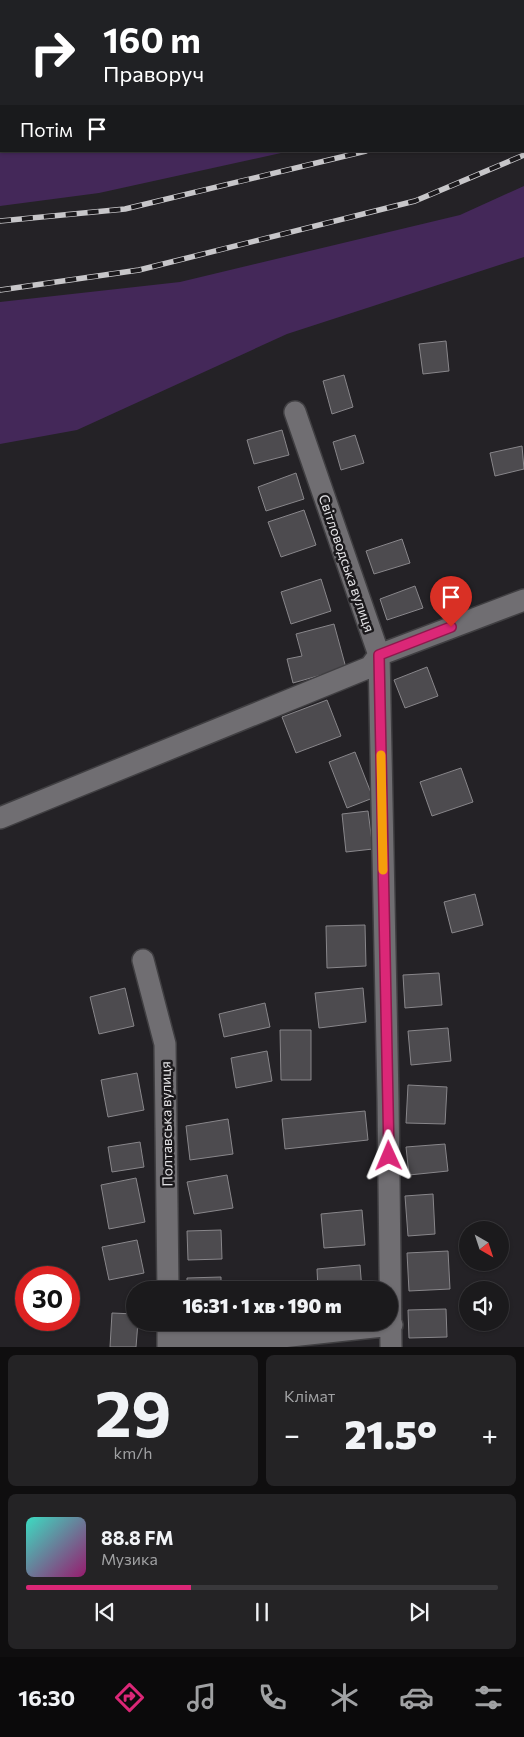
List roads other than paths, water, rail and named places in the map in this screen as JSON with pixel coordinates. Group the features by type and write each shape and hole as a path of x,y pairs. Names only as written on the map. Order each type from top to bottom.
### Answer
{"street":[{"name":"Світловодська вулиця","path":"295,412 379,655 391,1281"},
{"path":"0,818 370,667 379,655 524,600"},
{"name":"Полтавська вулиця","path":"143,960 165,1044 168,1281"},
{"path":"168,1338 282,1338 341,1331"},
{"name":"Світловодська вулиця","path":"391,1347 392,1331"}],"railway":[{"path":"0,221 125,209 362,152"},
{"path":"0,290 139,270 415,201 524,155"}]}
